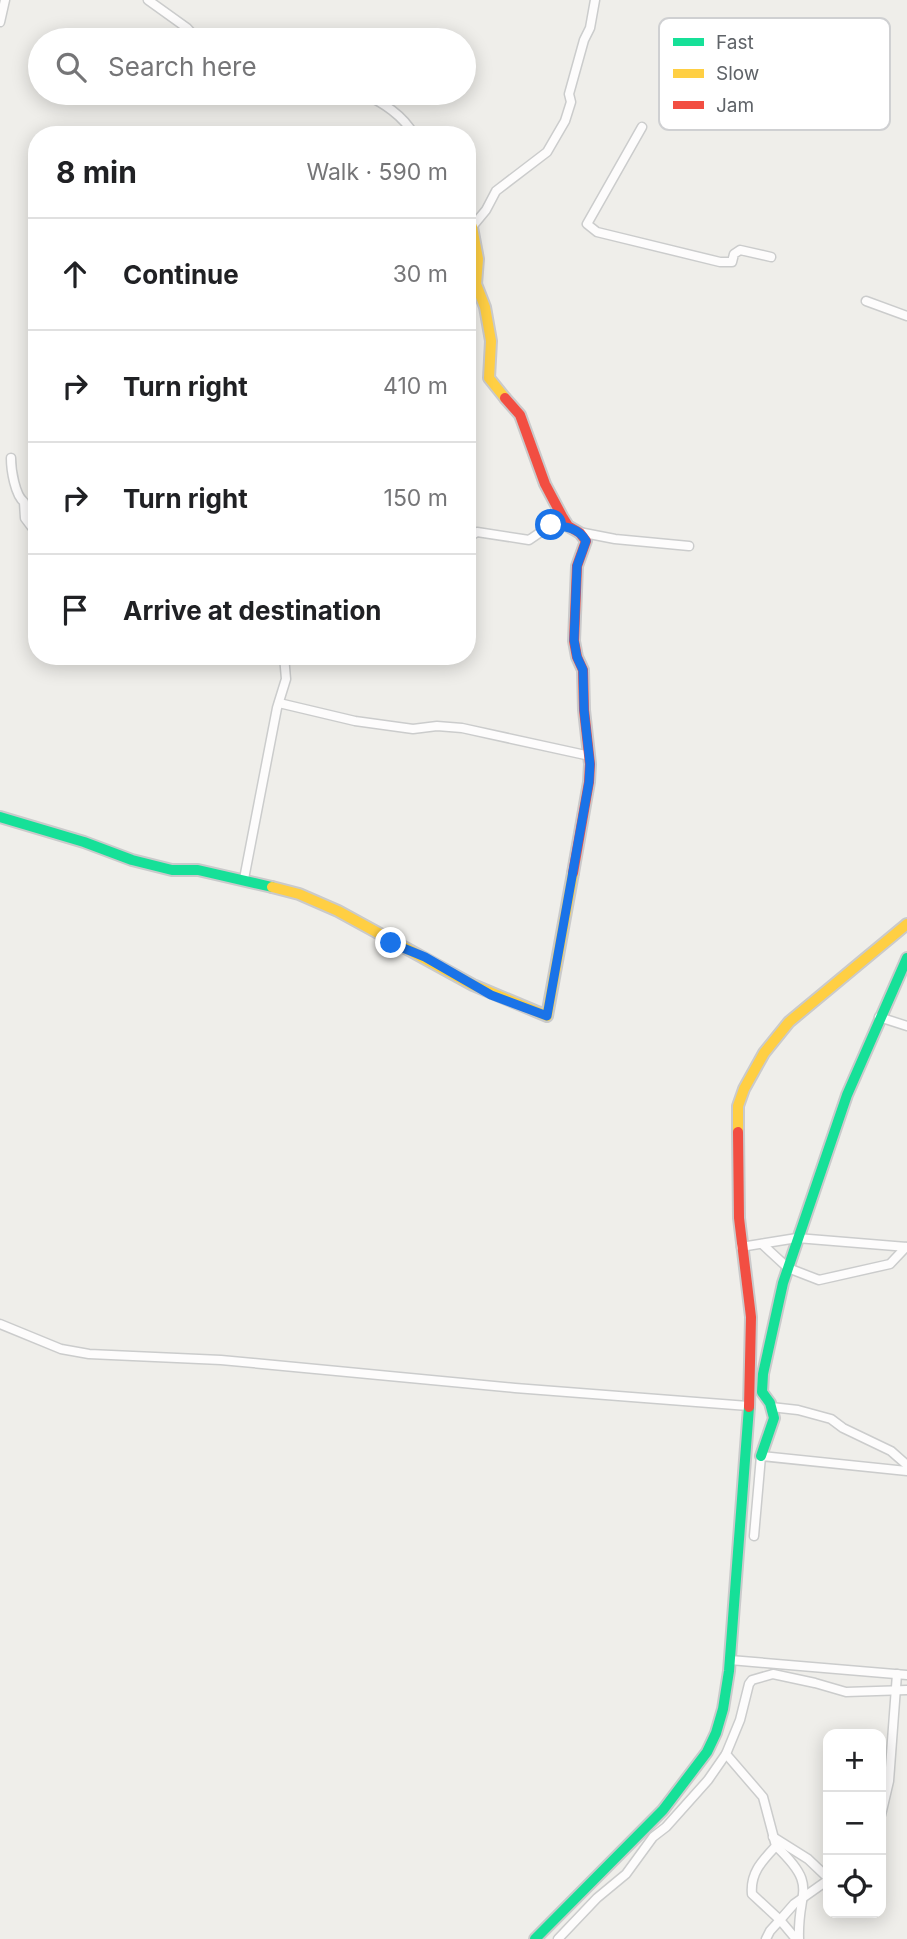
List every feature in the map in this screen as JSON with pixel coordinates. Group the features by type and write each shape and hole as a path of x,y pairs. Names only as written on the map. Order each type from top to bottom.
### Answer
{"street":[{"path":"0,22 5,0"},
{"path":"148,0 187,28"},
{"path":"476,222 496,191 547,152 565,121 571,102 569,94 596,0"},
{"path":"384,105 408,126"},
{"path":"642,127 587,224 597,232 720,262 732,262 734,254 740,250 771,257"},
{"path":"0,817 85,842 132,860 172,870 198,870 244,879 299,894 338,911 391,943 425,957 473,985 547,1016 589,782 590,756 584,710 583,670 574,640 577,566 586,541 572,529 545,484 520,415 489,378 491,341 485,307 476,284 476,248"},
{"path":"866,301 907,316"},
{"path":"11,458 11,474 20,499 24,502 25,518 28,522"},
{"path":"476,532 529,540 551,525 615,539 689,546"},
{"path":"244,879 286,679 285,665"},
{"path":"279,703 355,721 413,729 437,726 463,728 590,756"},
{"path":"535,1939 663,1810 700,1762 716,1732 723,1709 730,1660 748,1406 751,1317 741,1247 738,1106 744,1088 764,1053 789,1022 907,924"},
{"path":"754,1536 761,1456 774,1418 762,1392 763,1374 788,1268 847,1095 907,958"},
{"path":"880,1017 907,1026"},
{"path":"741,1247 797,1238 906,1247"},
{"path":"762,1244 788,1268 819,1280 890,1264 906,1247"},
{"path":"0,1324 61,1349 89,1354 221,1360 515,1388 748,1406"},
{"path":"771,1407 798,1410 831,1419 891,1451 907,1465"},
{"path":"761,1456 907,1471"},
{"path":"730,1660 907,1675"},
{"path":"558,1939 597,1898 626,1874 653,1837 666,1827 708,1780 726,1754 752,1680 773,1674 846,1692 907,1690"},
{"path":"886,1794 897,1674"},
{"path":"726,1754 763,1797 775,1841 803,1878 804,1898 797,1939"},
{"path":"775,1841 808,1859 823,1874"},
{"path":"775,1841 757,1867 751,1886 752,1894 797,1939"},
{"path":"766,1939 794,1904 823,1883"}],"traffic: fast":[{"path":"0,817 84,842 132,860 172,870 198,870 272,887"},
{"path":"761,1456 774,1418 770,1403 762,1392 763,1374 783,1283 847,1095 907,958"},
{"path":"535,1939 663,1810 707,1752 716,1733 729,1671 749,1407"}],"traffic: slow":[{"path":"476,248 476,284"},
{"path":"476,284 485,307 491,341 489,378 505,398"},
{"path":"272,887 299,894 338,911 473,985 547,1016 573,873"},
{"path":"738,1132 738,1106 744,1089 764,1053 789,1022 907,924"}],"traffic: jam":[{"path":"505,398 520,415 545,484 563,518 568,526 580,533 586,541 577,566 574,641 583,670 590,764 573,873"},
{"path":"738,1132 739,1218 751,1317 749,1407"}],"route":[{"path":"391,943 425,957 491,995 547,1016 590,764 583,670 574,640 577,566 586,541 568,526 551,525"}]}
